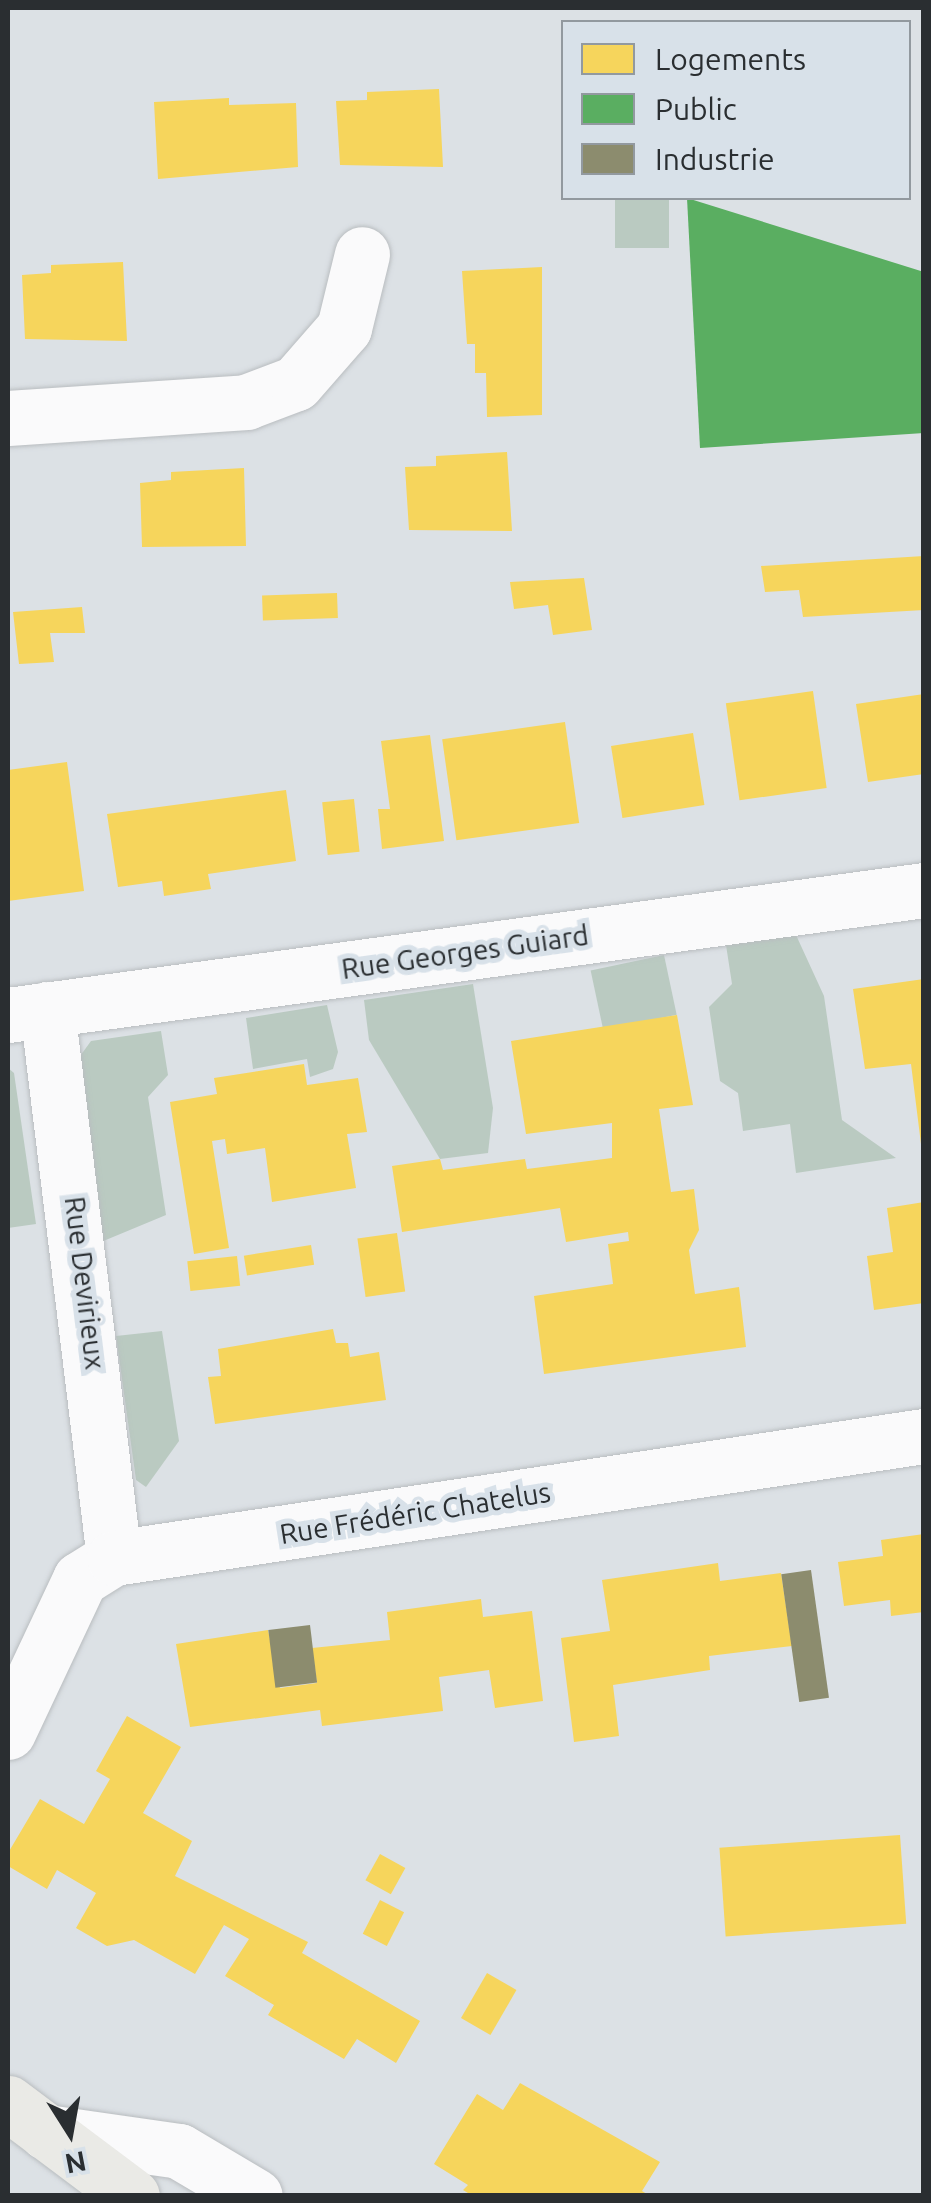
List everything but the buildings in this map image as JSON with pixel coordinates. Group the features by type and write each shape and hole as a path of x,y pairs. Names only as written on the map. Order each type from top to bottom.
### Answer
{"main road":[{"path":"27,2117 132,2196"}],"street":[{"path":"8,418 246,402 296,383 344,328 362,254"},
{"name":"Rue Georges Guiard","path":"27,1012 924,890"},
{"name":"Rue Devirieux","path":"27,1012 114,1558"},
{"name":"Rue Frédéric Chatelus","path":"114,1558 924,1436"},
{"path":"8,1732 80,1580 114,1558"},
{"path":"27,2117 179,2151 255,2196"}],"shaded area":[{"path":"615,200 669,200 669,248 615,248"},
{"path":"796,935 824,996 842,1120 896,1158 796,1173 790,1124 743,1131 738,1093 720,1081 709,1007 732,984 726,945"},
{"path":"664,955 677,1015 603,1030 591,971"},
{"path":"473,984 493,1108 488,1153 440,1159 369,1040 364,1000"},
{"path":"327,1005 338,1052 333,1069 310,1077 307,1059 253,1069 246,1018"},
{"path":"161,1031 168,1075 148,1097 166,1215 101,1242 75,1063 91,1041"},
{"path":"8,1068 14,1073 36,1224 8,1228"},
{"path":"162,1331 179,1441 146,1487 136,1480 116,1336"}]}
